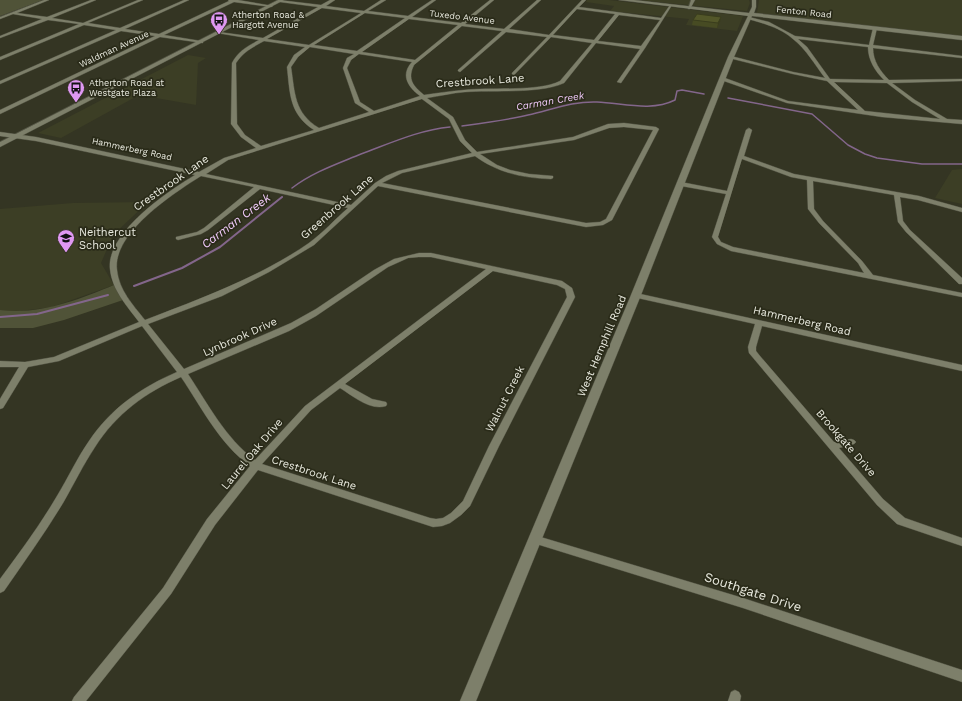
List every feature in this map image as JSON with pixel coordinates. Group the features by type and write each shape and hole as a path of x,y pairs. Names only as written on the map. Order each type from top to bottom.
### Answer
{"street":[{"path":"0,18 47,0"},
{"path":"0,37 94,0"},
{"path":"0,59 140,0"},
{"path":"0,84 187,0"},
{"path":"232,0 271,6"},
{"name":"Waldman Avenue","path":"0,112 232,0"},
{"path":"259,147 244,136 234,124 234,63 238,56 246,49 334,0"},
{"path":"318,130 301,117 296,110 289,67 292,61 296,55 309,46 384,0"},
{"path":"372,112 358,103 345,68 350,59 434,0"},
{"path":"492,0 415,62 408,69 407,75 409,82 423,97 450,117 456,126 460,138 494,166 528,176 551,177"},
{"path":"460,71 539,0"},
{"path":"514,74 584,0"},
{"name":"Fenton Road","path":"621,0 645,1 671,6 750,16 962,38"},
{"path":"689,8 693,0"},
{"name":"West Hemphill Road","path":"468,701 636,295 732,57 754,7 754,0"},
{"path":"0,145 281,1"},
{"name":"Tuxedo Avenue","path":"281,1 643,48"},
{"path":"619,82 671,6"},
{"path":"576,8 662,18"},
{"path":"12,13 201,42"},
{"path":"595,42 618,13"},
{"path":"750,16 768,23 794,37 805,48 829,80 863,112"},
{"path":"875,28 870,47 873,62 889,83 910,99 948,121"},
{"path":"219,33 415,62"},
{"path":"794,37 962,57"},
{"name":"Crestbrook Lane","path":"454,517 438,523 422,520 256,466 247,461 231,444 183,374 122,295 113,266 115,254 121,239 133,223 200,174 226,159 259,147 423,97 464,91 547,87 562,82 595,42"},
{"path":"732,57 796,74 829,80 889,83 962,80"},
{"path":"723,79 787,102 863,112 962,122"},
{"name":"Greenbrook Lane","path":"0,364 25,365 56,359 248,282 286,261 312,244 377,184 400,172 512,147 558,141 612,126 624,125 656,129 608,220 602,224 586,225 377,184"},
{"path":"749,130 715,237 719,243 731,249 869,275 962,295"},
{"name":"Hammerberg Road","path":"0,134 36,138 353,207"},
{"path":"741,157 774,170 810,180 897,194 931,201 962,210"},
{"path":"810,180 811,209 821,222 860,262 869,275"},
{"path":"681,184 729,193"},
{"path":"178,238 199,233 206,229 258,187"},
{"path":"897,194 900,221 908,231 962,282"},
{"name":"Lynbrook Drive","path":"0,588 23,557 60,500 91,443 103,427 119,411 139,395 170,379 300,322 393,261 403,257 420,254 559,283 570,289"},
{"name":"Laurel Oak Drive","path":"78,701 167,591 211,522 256,466 308,408 492,268"},
{"name":"Walnut Creek","path":"454,517 467,503 494,446 571,297 570,289"},
{"name":"Hammerberg Road","path":"636,295 962,368"},
{"name":"Brookgate Drive","path":"759,323 752,351 880,502 900,521 962,542"},
{"path":"0,406 25,365"},
{"path":"339,384 370,402 383,404"},
{"path":"832,446 850,442"},
{"name":"Southgate Drive","path":"534,540 743,603 962,676"}],"shaded area":[{"path":"0,0 43,0 0,16"},
{"path":"587,0 609,0 743,16 737,31 686,25 689,19 610,11 614,6 586,2"},
{"path":"638,0 749,0 750,3 747,11"},
{"path":"759,0 962,0 962,36 757,13"},
{"path":"188,55 206,58 198,63 196,105 139,95 61,138 38,133"},
{"path":"962,169 962,204 935,198 952,170"},
{"path":"148,202 113,235 101,263 114,285 52,307 13,312 0,310 0,209 73,203"},
{"path":"114,285 123,300 64,320 33,328 0,328 0,310 30,310 58,305 87,296"}],"building":[{"path":"697,14 721,17 718,23 693,20"}],"waterway":[{"name":"Carman Creek","path":"462,126 512,118 579,103 597,102 637,106 656,106 675,100 677,91 682,90 704,94"},
{"name":"Carman Creek","path":"728,98 812,114 848,145 865,154 877,158 922,164 962,164"},
{"name":"Carman Creek","path":"292,188 300,182 334,165 394,141 427,131 450,127"},
{"name":"Carman Creek","path":"134,286 182,268 220,247 282,197"},
{"name":"Carman Creek","path":"0,317 37,314 108,295"}],"place":[{"name":"Atherton Road & Hargott Avenue","path":"219,35"},
{"name":"Atherton Road at Westgate Plaza","path":"76,103"},
{"name":"Neithercut School","path":"66,253"}]}
